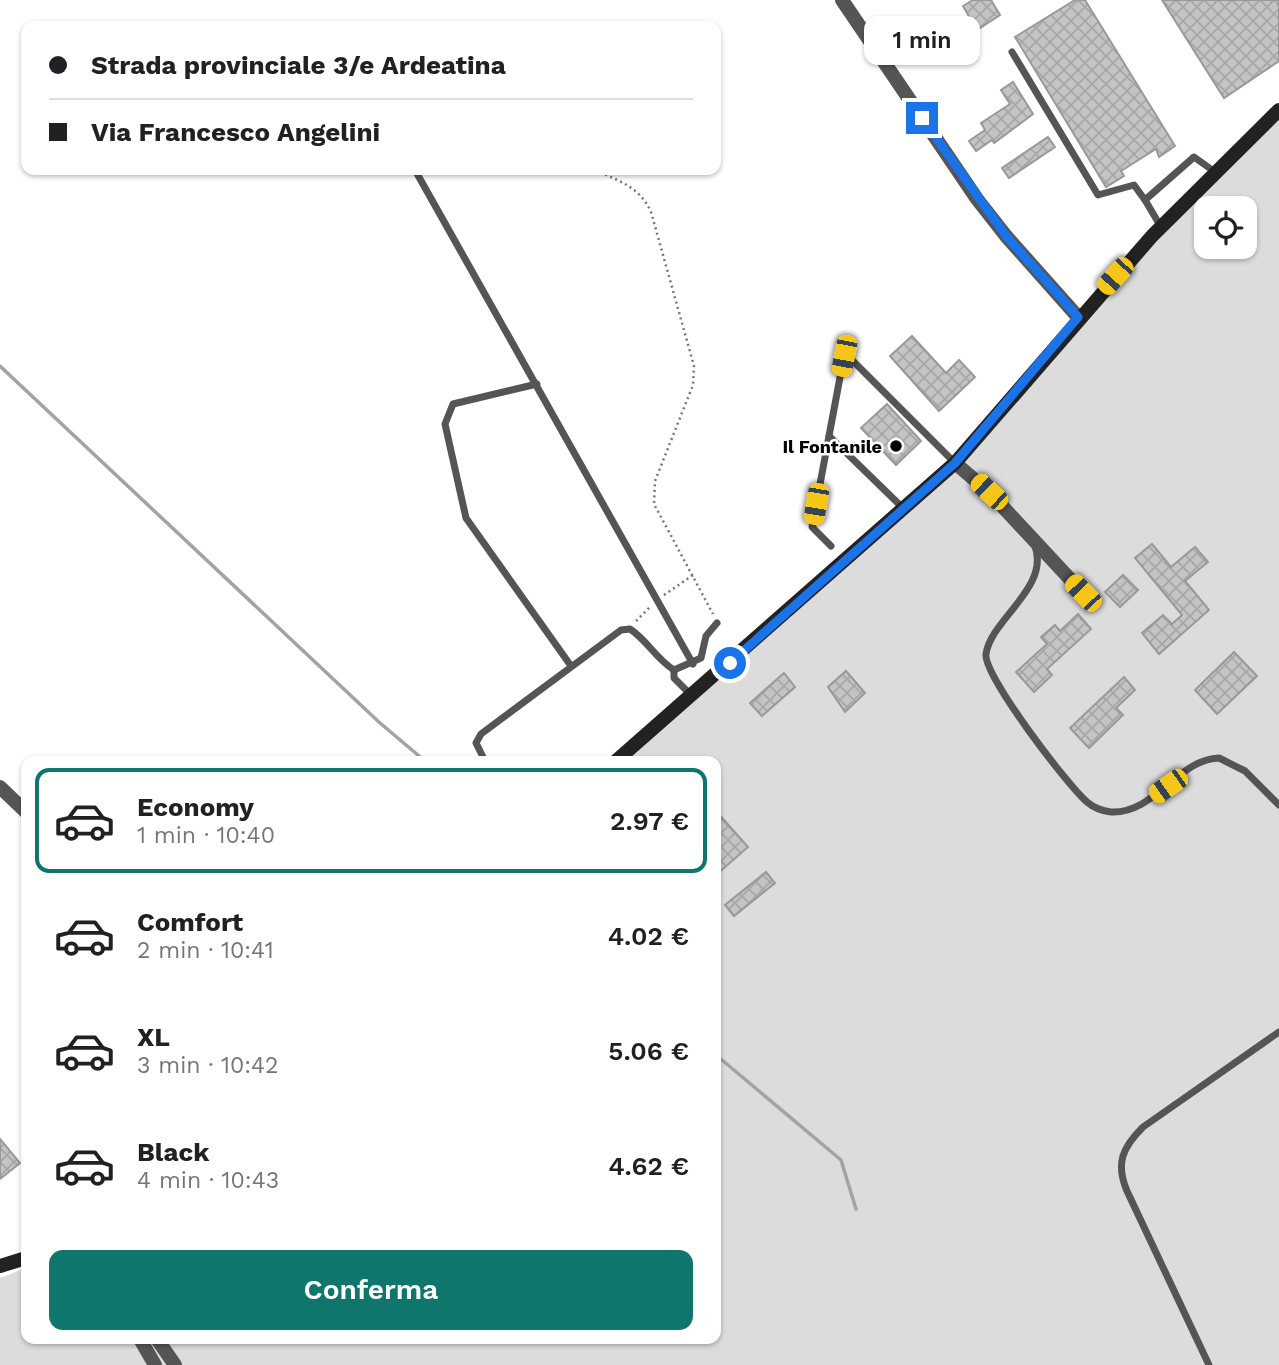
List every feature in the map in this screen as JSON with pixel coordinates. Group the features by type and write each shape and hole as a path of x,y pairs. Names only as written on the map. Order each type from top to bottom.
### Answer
{"main road":[{"path":"623,756 955,463 1078,317 1161,227 1279,110"},
{"path":"0,1266 21,1260"}],"street":[{"path":"842,0 977,199 1078,317"},
{"path":"955,463 989,492 1083,593"},
{"path":"0,787 21,807"},
{"path":"143,1344 155,1365"},
{"path":"160,1344 175,1365"}],"lane":[{"path":"1012,52 1098,195 1112,194 1134,185 1161,227"},
{"path":"1145,200 1194,157 1216,173"},
{"path":"418,175 693,664"},
{"path":"831,546 812,527 844,356 848,356 955,463"},
{"path":"537,384 453,404 445,424 466,518 571,666"},
{"path":"829,436 904,509"},
{"path":"1033,540 1038,558 1036,569 1023,596 988,647 986,659 990,672 1011,705 1077,792 1097,808 1120,812 1141,804 1203,762 1219,758 1241,768 1279,805"},
{"path":"481,756 476,743 481,734 621,629 630,629 661,662 674,670 693,664 701,658 706,636 717,623"},
{"path":"674,670 674,678 692,696"},
{"path":"1209,1365 1124,1184 1121,1157 1127,1144 1153,1120 1279,1032"}],"path":[{"path":"605,175 638,191 645,197 652,212 694,366 693,385 654,481 653,493 654,504 717,623"}],"shaded area":[{"path":"1279,110 1279,1365 0,1365 0,1278 21,1270 21,1344 721,1344 721,756 622,756 904,509 1078,317 1194,198 1194,259 1257,259 1257,196 1195,196"}],"building":[{"path":"973,0 991,0 1000,15 977,30 963,6"},
{"path":"1075,0 1085,0 1175,146 1159,157 1156,149 1121,171 1124,176 1106,187 1015,37"},
{"path":"1162,0 1279,0 1279,61 1224,98"},
{"path":"1013,82 1033,114 994,143 992,140 976,151 969,141 985,130 981,123 1010,104 1001,90"},
{"path":"1048,137 1055,147 1009,178 1002,168"},
{"path":"912,336 946,373 959,360 975,377 939,411 890,356"},
{"path":"887,404 921,441 896,465 861,428"},
{"path":"1152,544 1171,567 1195,547 1208,562 1185,581 1209,610 1159,654 1142,633 1163,615 1172,624 1182,615 1135,558"},
{"path":"1123,575 1138,590 1120,607 1105,592"},
{"path":"1078,614 1091,629 1047,669 1052,675 1034,692 1016,672 1047,644 1041,637 1055,625 1060,631"},
{"path":"1234,652 1257,676 1217,714 1195,690"},
{"path":"846,671 865,693 845,712 828,687"},
{"path":"784,673 795,687 762,716 750,703"},
{"path":"1124,677 1135,690 1116,708 1123,715 1089,748 1070,728"},
{"path":"721,817 748,847 721,871"},
{"path":"766,872 775,883 734,916 725,905"},
{"path":"0,1139 20,1163 0,1179"}],"waterway":[{"path":"0,366 380,723 419,756"},
{"path":"721,1059 841,1160 856,1209"}],"place":[{"name":"Il Fontanile","path":"896,446"}],"route":[{"path":"730,663 955,463 1078,317 1006,236 977,199 922,118"}]}
